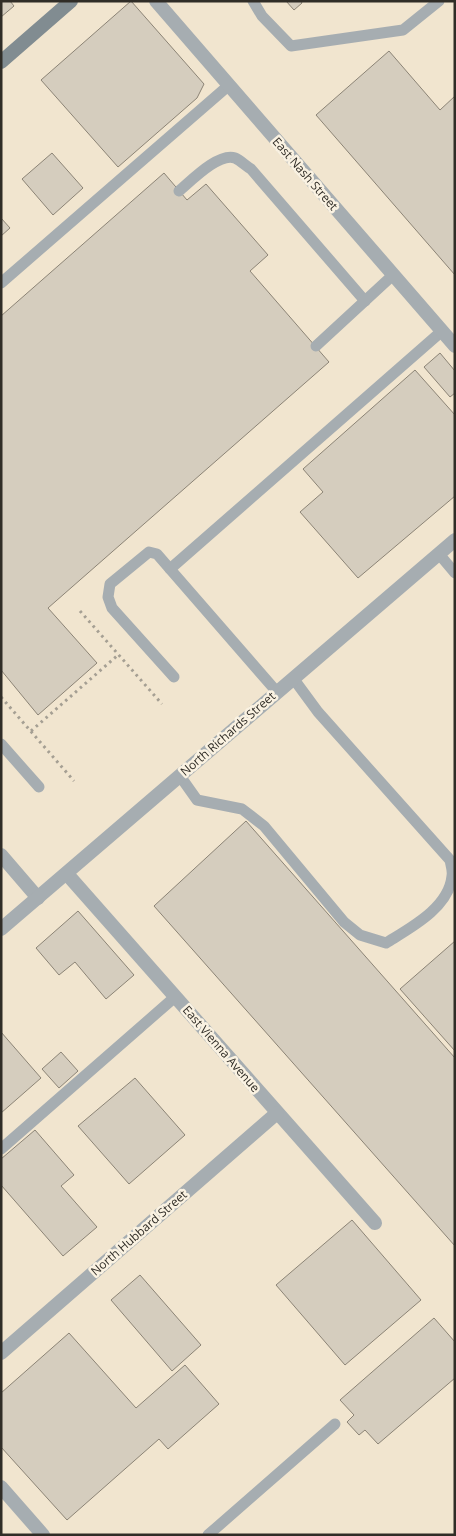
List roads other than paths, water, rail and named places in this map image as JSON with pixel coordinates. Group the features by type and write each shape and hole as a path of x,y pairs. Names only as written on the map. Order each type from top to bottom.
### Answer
{"main road":[{"path":"1,62 71,1"}],"street":[{"name":"East Nash Street","path":"156,1 455,346"},
{"name":"North Richards Street","path":"1,929 455,540"},
{"path":"1,855 38,898"},
{"name":"East Vienna Avenue","path":"66,874 375,1223"},
{"name":"North Hubbard Street","path":"1,1353 278,1113"},
{"path":"1,1487 43,1535"}],"lane":[{"path":"253,1 262,16 291,46 402,30 440,1"},
{"path":"1,283 228,86"},
{"path":"179,191 208,166 224,158 235,158 251,169 365,301"},
{"path":"316,346 393,276"},
{"path":"170,569 442,331"},
{"path":"174,678 112,608 108,597 110,584 150,552 157,554 276,692"},
{"path":"439,554 455,572"},
{"path":"180,776 197,800 242,809 264,826 344,922 360,935 386,942 418,923 445,896 452,876 450,860 318,712 293,678"},
{"path":"1,744 39,787"},
{"path":"1,1149 175,997"},
{"path":"208,1535 335,1424"}]}
